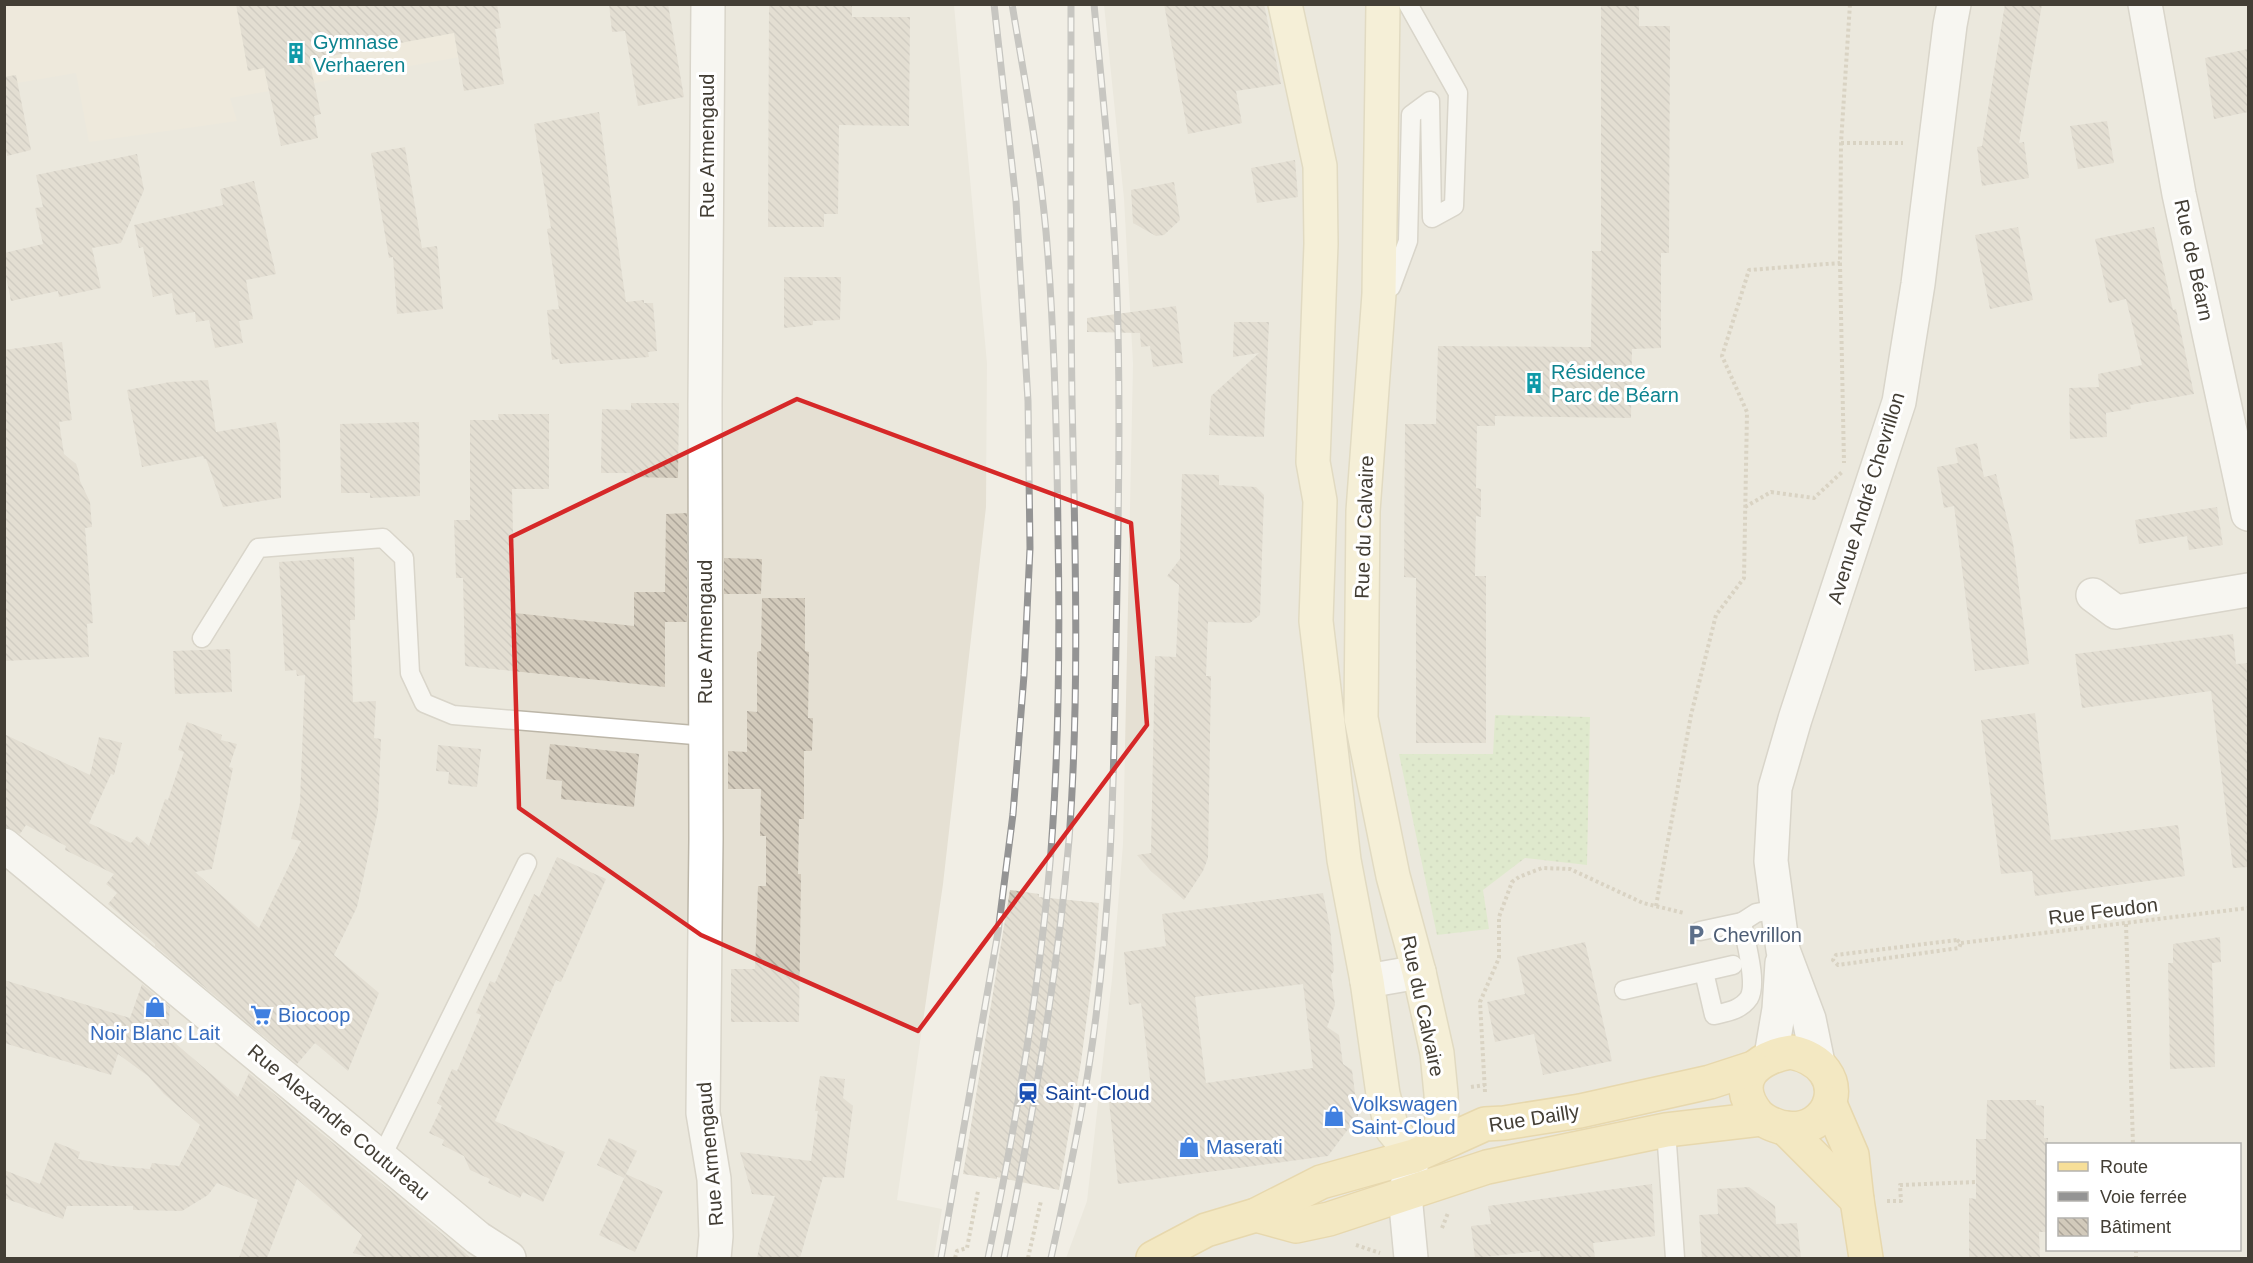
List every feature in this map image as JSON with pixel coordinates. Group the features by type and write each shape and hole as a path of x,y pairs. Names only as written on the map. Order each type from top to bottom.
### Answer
{"main road":[{"path":"1285,4 1320,166 1321,244 1313,462 1320,501 1316,621 1344,860 1367,981 1383,1094 1392,1129 1414,1156"},
{"name":"Rue du Calvaire","path":"1383,4 1379,294 1362,530 1361,718 1393,876 1419,972 1437,1053 1442,1125 1414,1156"},
{"name":"Rue Dailly","path":"1153,1258 1206,1230 1256,1215 1321,1182 1414,1156 1485,1124 1580,1111 1710,1082 1791,1052 1818,1063"},
{"path":"1762,1062 1747,1078 1746,1089 1750,1105 1773,1123 1857,1200"},
{"path":"1818,1063 1832,1086 1830,1104 1852,1155 1866,1258"},
{"name":"Rue Dailly","path":"1256,1215 1296,1226 1329,1219 1487,1167 1666,1130 1773,1123 1802,1126 1817,1121 1830,1104"}],"street":[{"name":"Rue Armengaud","path":"708,4 703,1113 714,1179 716,1236 714,1258"},
{"name":"Avenue André Chevrillon","path":"1762,1062 1779,1009 1783,950 1771,861 1775,788 1795,719 1899,402 1918,284 1954,4"},
{"name":"Rue de Béarn","path":"2145,4 2179,194 2248,513"},
{"path":"2093,595 2116,612 2248,590"},
{"name":"Rue Alexandre Coutureau","path":"4,845 478,1239 509,1258"},
{"name":"Avenue André Chevrillon","path":"1783,950 1809,1019 1818,1063"},
{"path":"1367,981 1419,972"},
{"path":"1411,1258 1405,1195 1414,1156"}],"lane":[{"path":"1379,294 1391,287 1408,241 1411,115 1430,101 1432,218 1454,206 1458,93 1408,4"},
{"path":"202,638 258,548 383,538 404,558 410,673 424,703 453,715 706,736"},
{"path":"381,1158 527,863"},
{"path":"1700,931 1742,922 1756,913 1777,909"},
{"path":"1704,972 1714,1015 1733,1011 1749,998 1752,978 1742,922"},
{"path":"1624,990 1732,965"},
{"path":"1666,1130 1675,1258"}],"path":[{"path":"1746,507 1771,492 1814,498 1844,470 1840,263 1841,143 1850,4"},
{"path":"1841,143 1905,143"},
{"path":"1656,906 1691,715 1716,615 1744,578 1747,411 1722,356 1749,270 1840,263"},
{"path":"1485,1085 1480,1002 1499,958 1499,917 1512,882 1542,868 1570,869 1643,903 1688,914"},
{"name":"Rue Feudon","path":"1959,942 1959,948 1839,964 1833,960 1836,955 2126,924 2248,908"},
{"path":"2126,924 2133,1143"},
{"path":"1857,1200 1901,1201 1900,1185 1976,1182"},
{"path":"955,1258 957,1251 967,1248 978,1191"},
{"path":"1028,1256 1041,1201"}],"highlighted area":[{"path":"797,399 1131,523 1147,725 918,1031 701,935 519,808 511,537"}],"shaded area":[{"path":"5,5 954,5 987,363 986,507 943,884 897,1200 942,1209 934,1258 5,1258"},
{"path":"5,5 479,5 488,52 230,98 237,121 89,142 76,73 5,85"},
{"path":"1104,5 2248,5 2248,1258 1066,1258 1087,1201 1112,979 1123,844 1133,364 1124,199"}],"green space":[{"path":"1495,715 1590,717 1587,865 1525,858 1483,890 1489,929 1437,935 1399,754 1493,754"}],"building":[{"path":"236,4 497,4 501,28 495,29 504,84 464,91 454,33 309,60 321,114 314,116 318,138 281,146 264,68 248,71"},
{"path":"609,4 668,4 684,97 638,106 625,31 612,32"},
{"path":"769,4 852,4 852,17 910,17 909,126 839,125 838,214 824,214 824,227 768,227"},
{"path":"1164,4 1264,4 1281,84 1236,91 1242,123 1188,134"},
{"name":"Résidence Parc de Béarn","path":"1601,4 1639,4 1639,26 1670,26 1669,253 1661,253 1661,348 1632,349 1631,418 1495,416 1495,426 1477,426 1476,488 1481,489 1481,517 1476,516 1475,576 1486,576 1486,743 1416,743 1416,578 1404,577 1405,424 1436,424 1438,346 1591,347 1592,251 1601,251"},
{"path":"2005,4 2042,4 2019,143 2024,142 2029,178 1982,186 1977,147 1982,146"},
{"path":"2248,49 2248,112 2214,119 2205,58"},
{"path":"16,75 31,150 7,156 7,153 4,154 4,77"},
{"path":"599,112 626,302 644,300 644,303 653,303 657,351 648,352 649,357 560,364 559,359 552,360 547,310 559,309 547,229 551,228 534,124"},
{"path":"2107,121 2114,163 2078,169 2070,126"},
{"path":"405,147 422,248 437,246 443,309 397,314 393,257 389,258 371,153"},
{"path":"137,154 144,190 121,243 92,248 101,288 59,297 58,291 11,301 4,267 4,253 43,244 35,208 43,207 36,175"},
{"path":"1295,160 1298,197 1257,203 1251,168"},
{"path":"254,181 276,274 246,280 253,319 239,321 243,343 215,348 209,320 196,322 195,312 176,315 172,293 153,297 143,247 139,248 134,225 223,205 220,189"},
{"path":"1174,182 1180,220 1164,235 1156,236 1133,223 1131,190"},
{"path":"2018,227 2033,300 1990,309 1975,235"},
{"path":"2154,227 2173,310 2176,309 2194,394 2130,405 2131,409 2106,413 2107,437 2070,439 2069,388 2099,387 2098,374 2142,365 2126,299 2109,303 2095,239"},
{"path":"784,277 841,277 840,320 813,321 813,325 784,328"},
{"path":"1176,306 1183,363 1153,367 1150,346 1141,347 1140,333 1087,332 1087,318"},
{"path":"1234,322 1269,322 1264,437 1209,435 1211,396 1259,353 1233,357"},
{"path":"62,342 72,420 59,422 64,454 76,464 80,481 90,502 92,527 85,528 93,623 87,624 89,657 4,661 4,350"},
{"path":"208,380 216,432 276,422 280,440 281,498 223,507 203,456 142,467 127,390 170,382"},
{"path":"631,403 679,403 678,478 630,477 631,473 601,473 602,409 631,410"},
{"path":"498,414 549,414 549,489 512,489 515,613 634,626 634,592 665,592 666,514 687,513 687,622 665,622 665,687 465,666 463,578 456,578 454,520 470,520 470,420 499,420"},
{"path":"419,422 420,496 370,498 370,493 341,493 340,424"},
{"path":"1977,443 1984,477 1996,474 2013,543 2029,664 1975,671 1954,506 1944,508 1937,467 1958,463 1955,448"},
{"path":"1182,474 1219,475 1219,485 1256,487 1264,495 1260,615 1250,623 1208,622 1206,676 1211,676 1208,858 1203,871 1184,900 1151,871 1137,855 1151,853 1155,656 1176,657 1179,585 1167,576 1180,559"},
{"path":"2217,507 2223,545 2189,550 2187,536 2139,544 2135,520"},
{"path":"354,557 355,620 350,620 353,702 376,701 374,738 381,739 378,811 357,907 334,955 379,993 348,1071 315,1043 297,1064 155,946 108,904 117,893 106,884 114,874 65,850 66,846 26,825 20,834 4,827 4,734 90,775 99,737 122,743 114,775 111,774 89,823 131,843 137,836 149,846 184,752 178,750 187,722 222,735 221,740 237,744 229,767 233,768 212,869 195,872 259,928 301,841 291,839 300,803 305,675 297,676 296,670 285,671 279,562"},
{"path":"724,558 762,559 761,594 724,594"},
{"path":"762,598 805,598 805,651 809,652 808,718 813,718 812,751 804,751 804,819 799,819 798,874 801,874 799,1022 731,1022 731,969 755,969 758,886 766,886 766,836 760,836 761,789 728,789 728,751 747,752 747,711 757,712 757,652 761,651"},
{"path":"2233,634 2236,664 2248,663 2248,867 2233,868 2211,691 2082,708 2075,654"},
{"path":"230,649 232,692 175,694 173,651"},
{"path":"2035,713 2051,840 2178,825 2185,876 2035,896 2032,871 2001,874 1981,720"},
{"path":"550,744 639,754 634,807 561,799 562,781 546,779"},
{"path":"438,745 481,749 477,787 448,784 449,772 436,771"},
{"path":"557,857 606,879 561,982 556,980 495,1121 565,1152 543,1202 523,1192 520,1198 488,1183 490,1179 470,1170 464,1156 442,1145 444,1140 429,1133 442,1106 437,1103 452,1069 457,1071 481,1015 476,1013 490,981 495,983 534,894 539,897"},
{"path":"1010,890 1039,894 1039,897 1099,903 1095,956 1081,1062 1059,1190 997,1177 997,1179 963,1174"},
{"path":"1323,893 1330,927 1334,971 1331,975 1335,1005 1327,1027 1339,1035 1343,1064 1352,1070 1358,1116 1328,1156 1118,1184 1108,1093 1151,1087 1141,1003 1129,1005 1124,952 1166,946 1162,914","holes":["1303,984 1313,1068 1206,1083 1195,997"]},
{"path":"2220,937 2221,962 2212,963 2215,1067 2170,1069 2168,963 2173,963 2173,944"},
{"path":"1585,942 1612,1061 1543,1075 1534,1034 1495,1042 1487,1002 1525,994 1517,957"},
{"path":"4,980 130,1018 142,984 170,1007 168,1037 238,1097 249,1073 471,1258 371,1258 353,1253 362,1235 297,1179 267,1258 239,1258 258,1200 217,1183 208,1195 182,1211 133,1210 133,1206 67,1206 63,1219 4,1198 4,1170 40,1184 55,1142 80,1152 78,1159 112,1166 150,1169 152,1163 179,1166 200,1125 164,1094 148,1076 118,1054 111,1075 4,1043"},
{"path":"820,1076 845,1079 843,1098 853,1106 844,1178 823,1177 800,1258 757,1258 775,1196 752,1194 740,1152 811,1161"},
{"path":"1987,1100 2036,1100 2036,1105 2044,1106 2044,1138 2048,1138 2048,1143 2046,1143 2046,1232 2039,1232 2040,1258 1969,1258 1969,1198 1976,1199 1976,1139 1986,1139"},
{"path":"609,1138 637,1151 624,1178 597,1165"},
{"path":"626,1174 663,1191 635,1252 599,1235"},
{"path":"1652,1184 1655,1236 1593,1243 1595,1258 1541,1258 1540,1251 1475,1258 1471,1226 1491,1224 1488,1206"},
{"path":"1749,1187 1775,1206 1776,1224 1797,1223 1801,1258 1702,1258 1699,1215 1718,1214 1717,1189"}],"railway":[{"path":"941,1258 998,932 1013,814 1024,675 1030,548 1028,401 1016,201 994,4"},
{"path":"988,1258 1034,1005 1051,851 1058,693 1057,464 1050,291 1038,161 1012,4"},
{"path":"1004,1258 1051,998 1069,840 1075,729 1071,4"},
{"path":"1051,1258 1072,1162 1089,1066 1107,908 1112,802 1118,512 1118,338 1111,185 1094,4"}],"place":[{"name":"Gymnase Verhaeren","path":"296,53"},
{"name":"Résidence Parc de Béarn","path":"1534,383"},
{"name":"Chevrillon","path":"1696,935"},
{"name":"Noir Blanc Lait","path":"155,1007"},
{"name":"Biocoop","path":"261,1015"},
{"name":"Saint-Cloud","path":"1028,1093"},
{"name":"Volkswagen Saint-Cloud","path":"1334,1116"},
{"name":"Maserati","path":"1189,1147"}]}
